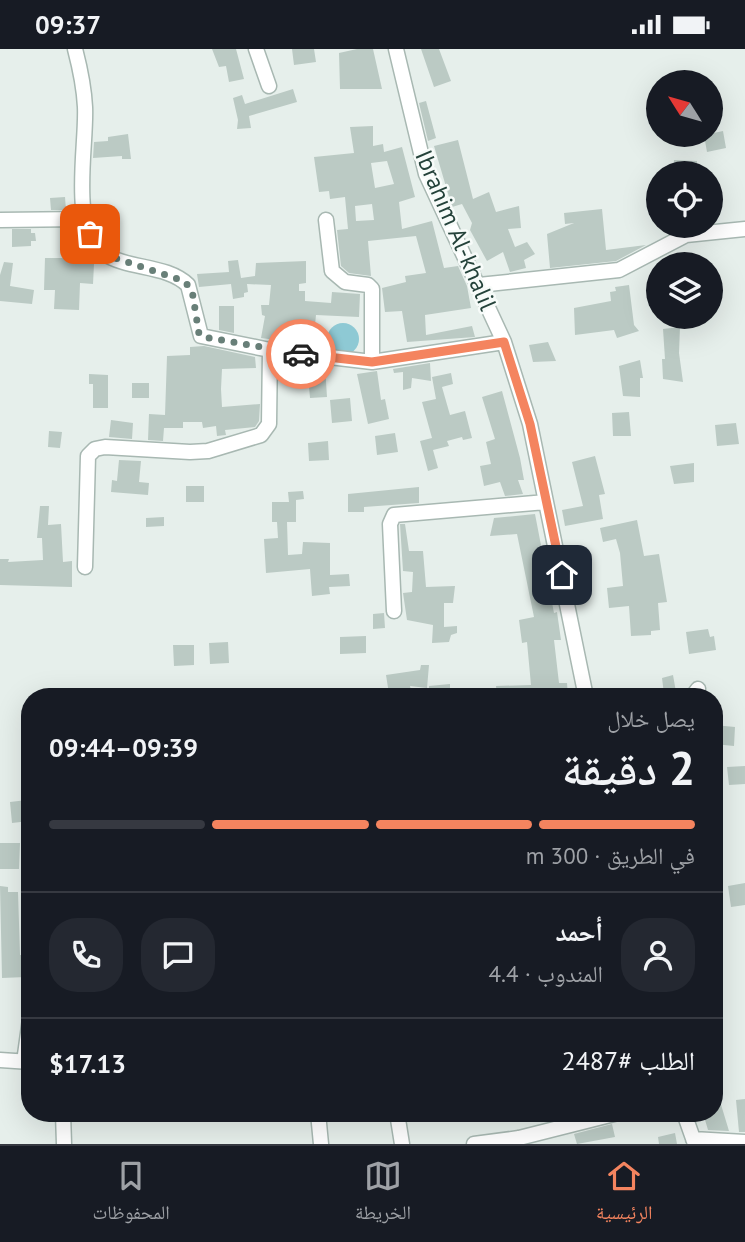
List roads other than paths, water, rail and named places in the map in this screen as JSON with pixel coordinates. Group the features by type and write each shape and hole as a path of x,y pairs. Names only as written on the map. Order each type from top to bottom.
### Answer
{"street":[{"path":"75,49 85,107 83,219 95,244 103,253 163,272 188,285 201,335 270,350 372,362 504,342"},
{"path":"256,49 269,86"},
{"name":"Ibrahim Al-khalil","path":"396,49 426,174 504,342 530,424 584,688"},
{"path":"0,220 83,219"},
{"path":"326,221 332,271 345,282 368,285 372,289 372,362"},
{"path":"479,285 619,270 686,235 745,229"},
{"path":"85,567 88,456 95,449 105,447 208,451 261,435 269,424 270,350"},
{"path":"394,611 390,524 394,515 546,502"},
{"path":"0,1060 21,1062"},
{"path":"63,1122 64,1144"},
{"path":"319,1122 321,1144"},
{"path":"398,1122 402,1144"},
{"path":"474,1144 519,1138 582,1122"},
{"path":"687,1122 694,1142 745,1142"}],"water":[{"path":"343,323 355,327 359,339 355,351 343,355 331,351 327,339 331,327"}]}
